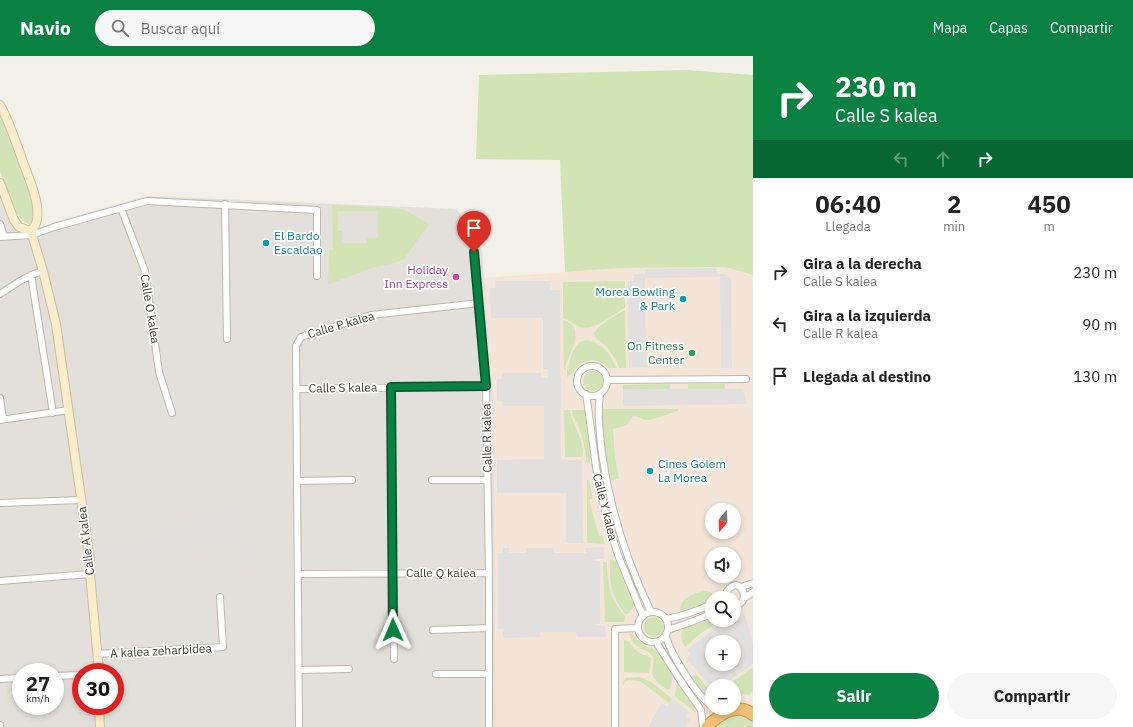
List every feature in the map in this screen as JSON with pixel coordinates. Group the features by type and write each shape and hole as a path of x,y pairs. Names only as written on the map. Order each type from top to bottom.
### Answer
{"highway":[{"path":"707,727 716,715"}],"street":[{"path":"0,106 8,121 35,193 37,220 36,227 31,233"},
{"path":"0,183 14,220 19,227 31,233"},
{"path":"0,224 2,236 31,233 147,201 317,210 317,276"},
{"path":"225,204 227,339"},
{"name":"Calle O kalea","path":"121,208 145,271 159,372 172,413"},
{"name":"Calle A kalea","path":"31,233 43,271 56,324 90,560 98,663"},
{"name":"Calle R kalea","path":"474,252 486,386 489,573 489,727"},
{"path":"0,294 31,275 43,271"},
{"path":"31,275 52,412"},
{"name":"Calle P kalea","path":"299,727 296,346 301,337 371,315 479,303"},
{"path":"597,367 606,374 606,386 600,394 591,396 580,390 578,382 579,375 587,368 597,367"},
{"path":"607,380 746,380"},
{"name":"Calle S kalea","path":"296,389 486,386"},
{"path":"391,387 394,659"},
{"name":"Calle Y kalea","path":"586,394 596,467 606,516 618,555 643,616"},
{"name":"Calle Y kalea","path":"600,394 598,407 600,436 614,514 626,554 651,612"},
{"path":"0,398 2,420 69,410"},
{"path":"297,481 352,480"},
{"name":"Calle R kalea","path":"432,480 487,480"},
{"path":"0,503 81,500"},
{"name":"Calle Q kalea","path":"298,574 489,573"},
{"path":"0,581 90,574"},
{"path":"727,591 729,588 735,586 741,587 753,583"},
{"path":"741,587 746,592 746,597"},
{"path":"741,604 746,597 753,592"},
{"name":"A kalea zeharbidea","path":"97,654 223,647 220,597"},
{"path":"666,619 678,617 705,607"},
{"path":"666,637 656,642 646,641 642,638 638,628 640,619 651,612 660,613 666,619 668,622 666,637 670,648 692,684 705,698"},
{"path":"668,630 705,617"},
{"path":"433,630 489,628"},
{"path":"615,727 615,629 638,628"},
{"path":"656,642 701,710 703,727"},
{"path":"299,670 349,669"},
{"path":"436,674 489,674"},
{"path":"0,679 12,678"},
{"path":"99,715 100,727"}],"shaded area":[{"path":"0,194 10,224 24,240 40,238 54,222 147,196 457,209 482,251 493,401 496,727 0,727"},
{"path":"725,267 753,275 753,727 496,727 496,636 484,278 622,268"},
{"path":"716,268 717,274 726,274 731,279 732,368 721,368 720,277 645,278 646,367 629,368 628,281 634,281 634,274 645,274 645,269"},
{"path":"495,281 550,281 550,290 560,290 561,460 582,460 583,543 566,543 566,493 497,493 497,460 544,459 544,406 502,406 502,401 497,401 497,379 502,379 502,373 541,373 541,378 548,378 548,369 543,369 543,318 491,318 490,288 495,288"},
{"path":"623,389 743,389 747,404 623,406"},
{"path":"238,501 246,552 253,553 253,567 241,569 238,543 111,563 108,551"},
{"path":"604,547 604,559 595,559 595,561 600,561 600,624 595,625 605,626 606,637 577,637 576,632 540,632 540,637 503,638 503,629 498,629 498,554 503,553 503,548 509,548 509,553 526,553 526,548 553,548 554,553 586,553 586,548"},
{"path":"745,615 753,644 753,664 732,679 705,680 686,658 690,654 687,650 705,636 705,671 741,671 741,635 706,635 717,627 741,627 741,618"},
{"path":"672,699 689,712 686,716 690,719 685,727 649,727 662,703 667,707"}],"green space":[{"path":"687,70 753,75 753,275 725,267 622,268 565,272 560,160 476,159 479,75"},
{"path":"0,113 5,122 33,201 34,218 32,223 29,224 24,222 12,206 0,171"},
{"path":"332,205 403,209 429,224 404,259 392,264 371,268 328,285 329,250 333,249","holes":["338,211 378,211 378,238 367,238 367,243 342,243 342,231 338,231"]},
{"path":"625,281 625,308 603,322 585,328 563,318 563,282"},
{"path":"625,310 626,368 619,368 616,360 607,347 595,337 594,333 604,322"},
{"path":"563,320 569,322 573,326 576,334 565,369 564,369"},
{"path":"587,340 593,341 602,346 617,368 608,368 598,361 590,360 579,365 567,377 567,370 573,351 580,342"},
{"path":"589,371 597,371 603,377 603,385 597,391 589,391 583,385 583,377"},
{"path":"670,384 670,389 623,389 623,385"},
{"path":"688,384 725,384 725,389 688,389"},
{"path":"601,409 679,409 678,411 649,420 633,416 627,425 613,429 615,457 619,478 610,481 603,437"},
{"path":"564,410 570,410 581,439 583,451 582,457 565,457"},
{"path":"572,410 586,410 591,459 587,464 580,430"},
{"path":"587,480 589,480 593,498 589,500 599,536 602,535 605,544 587,543"},
{"path":"610,559 616,561 620,568 635,605 628,614 625,614 620,607 612,588"},
{"path":"603,562 606,562 607,565 609,586 613,598 625,616 624,622 605,622"},
{"path":"705,591 705,604 680,613 680,608 684,600 697,593"},
{"path":"650,617 658,617 664,623 664,631 658,637 650,637 644,631 644,623"},
{"path":"705,621 705,627 710,627 697,636 685,647 682,638 684,628"},
{"path":"629,633 645,646 656,650 663,659 673,676 670,689 667,690 655,680 653,677 654,658 650,653 636,645 631,639"},
{"path":"624,640 641,654 650,657 649,673 624,672"},
{"path":"753,667 753,691 750,695 741,694 741,679 737,679"},
{"path":"696,674 705,685 705,694 701,690 692,677"},
{"path":"638,677 652,683 672,699 669,703 640,681 628,680 623,686 623,682 626,678"},
{"path":"678,683 694,707 696,713 675,696"},
{"path":"740,715 748,718 753,722 753,727 713,727 728,716"}],"place":[{"name":"El Bardo Escaldao","path":"266,243"},
{"name":"Holiday Inn Express","path":"456,277"},
{"name":"Morea Bowling & Park","path":"683,299"},
{"name":"On Fitness Center","path":"692,353"},
{"name":"Cines Golem La Morea","path":"650,471"}],"route":[{"path":"393,630 391,387 486,386 474,252"}]}
